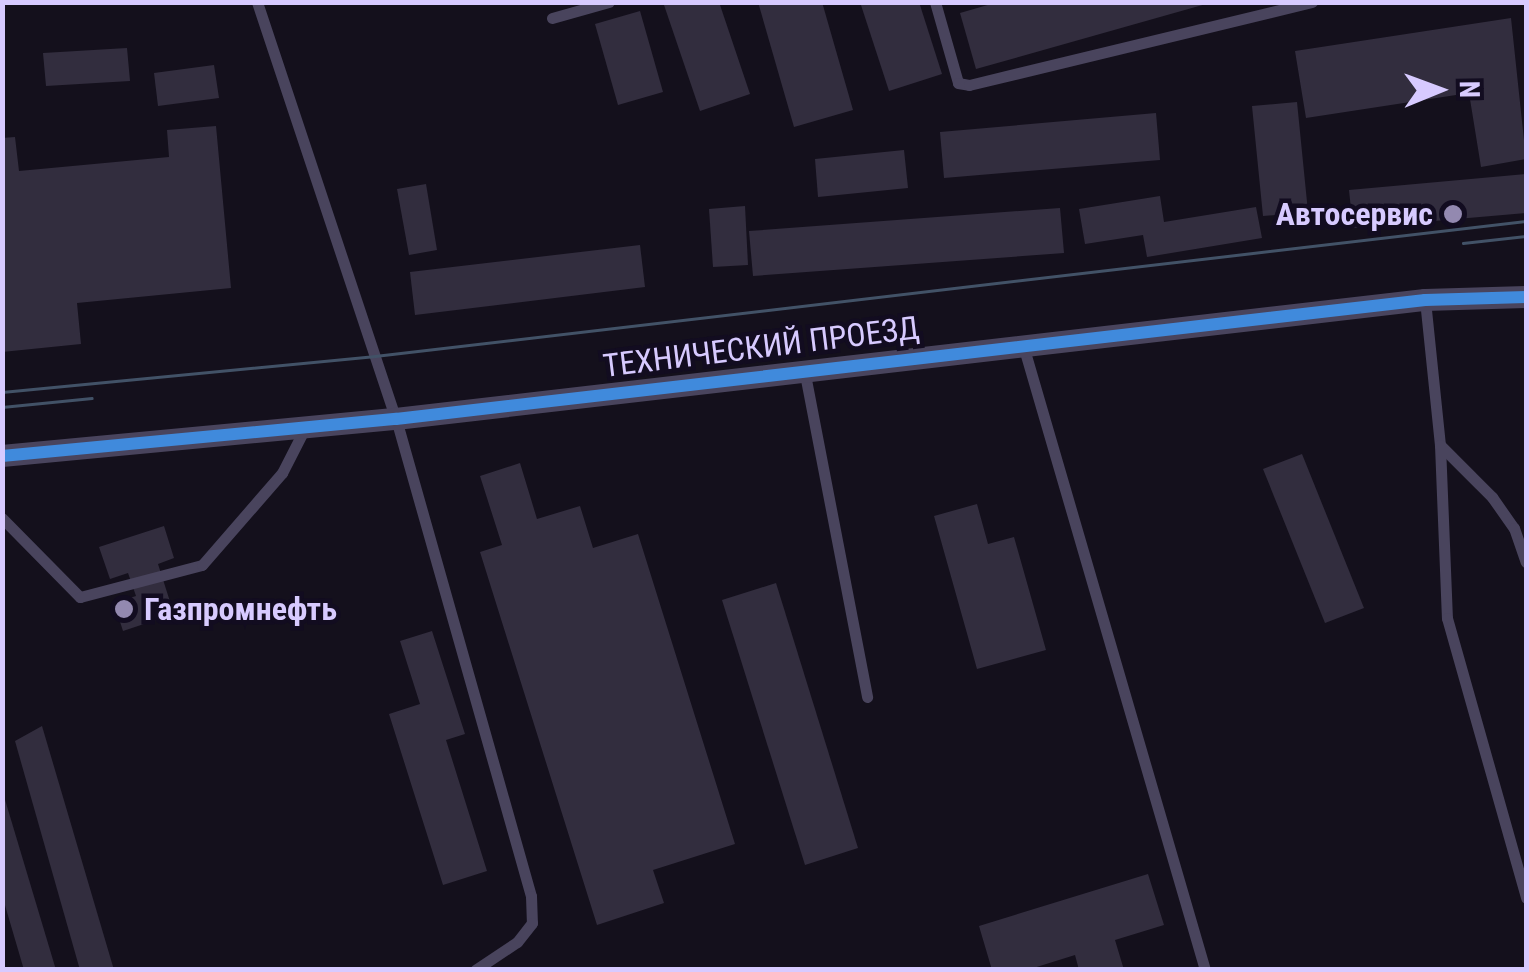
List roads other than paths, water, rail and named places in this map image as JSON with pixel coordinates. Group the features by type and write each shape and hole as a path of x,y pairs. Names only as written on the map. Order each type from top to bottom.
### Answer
{"street":[{"name":"ТЕХНИЧЕСКИЙ ПРОЕЗД","path":"2,456 396,419 1022,343 1425,300 1526,297"}],"lane":[{"path":"257,2 396,419 531,896 532,923 517,942 474,970"},
{"path":"552,18 610,2"},
{"path":"935,2 958,83 969,85 1312,2"},
{"path":"1425,300 1440,445 1447,618 1526,898"},
{"path":"1022,343 1205,970"},
{"path":"804,369 868,697"},
{"path":"2,518 80,597 202,565 282,473 305,428"},
{"path":"1440,445 1492,497 1514,528 1526,562"}],"tram line":[{"path":"2,392 375,356 1526,221"},
{"path":"1463,243 1526,236"},
{"path":"2,407 92,398"}],"place":[{"name":"Автосервис","path":"1453,214"},
{"name":"Газпромнефть","path":"124,609"}]}
